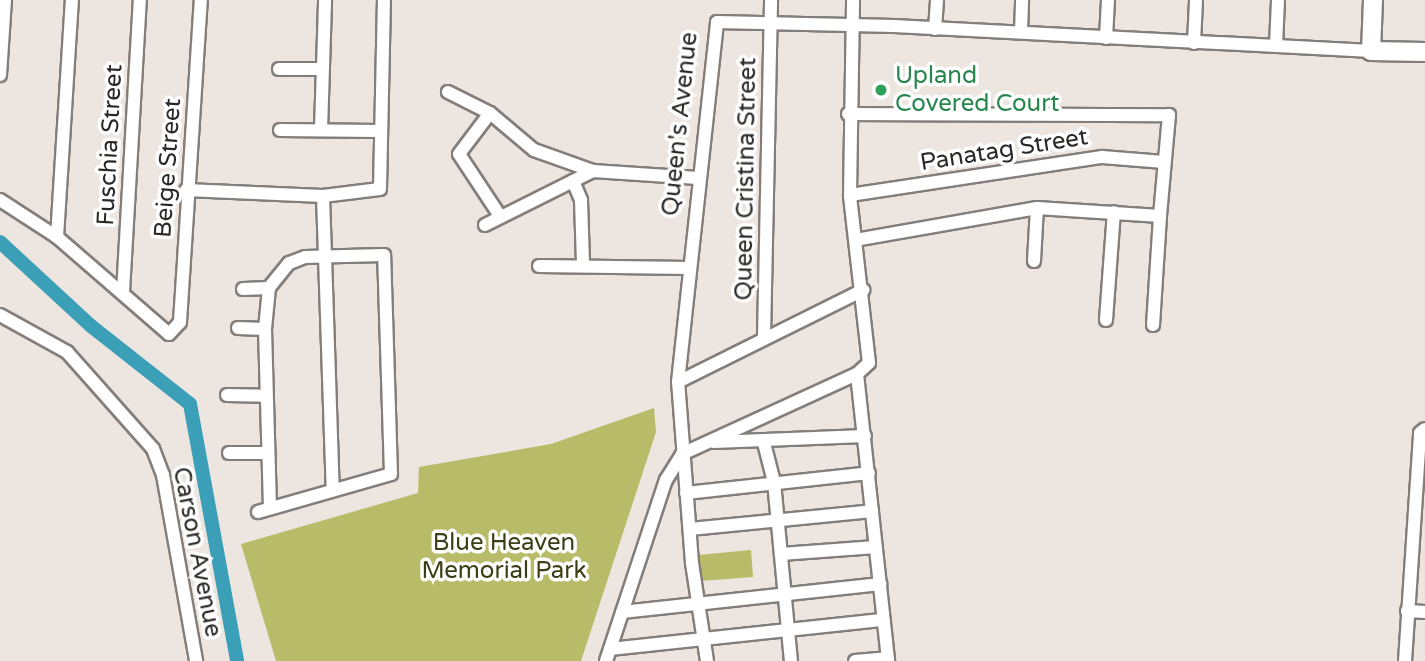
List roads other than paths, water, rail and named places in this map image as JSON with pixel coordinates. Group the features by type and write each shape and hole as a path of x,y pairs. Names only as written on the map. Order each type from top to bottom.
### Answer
{"street":[{"path":"0,75 5,0"},
{"path":"57,237 72,0"},
{"name":"Fuschia Street","path":"123,292 139,0"},
{"name":"Beige Street","path":"123,292 169,334 180,322 186,190 201,0"},
{"path":"321,130 325,0"},
{"path":"186,190 323,196 380,189 379,131 384,0"},
{"name":"Queen Cristina Street","path":"764,337 771,0"},
{"path":"853,0 848,114 850,195 863,290 869,363 857,374 714,442 682,454 666,480 608,655 789,629 883,620"},
{"path":"935,29 937,0"},
{"path":"1021,32 1022,0"},
{"path":"1106,38 1108,0"},
{"path":"1194,43 1196,0"},
{"path":"1276,46 1278,0"},
{"path":"1371,51 1373,0"},
{"name":"Queen's Avenue","path":"707,661 686,493 678,382 713,29 717,22 851,24 1194,43 1425,52"},
{"path":"279,69 322,69"},
{"path":"448,92 490,113 534,149 593,171 698,178"},
{"path":"490,113 459,154 500,216"},
{"path":"848,114 1168,115 1153,325"},
{"path":"280,130 379,131"},
{"name":"Panatag Street","path":"850,195 1102,157 1164,162"},
{"path":"485,225 593,171"},
{"path":"573,181 581,200 583,263"},
{"path":"323,196 333,490"},
{"path":"0,200 57,237 123,292"},
{"path":"856,240 1037,208 1160,215"},
{"path":"1034,261 1037,208"},
{"path":"1106,320 1114,212"},
{"path":"384,255 393,466 387,478 264,509 268,453 265,329 269,288 289,263 325,256 384,255"},
{"path":"539,266 583,263 690,268"},
{"path":"243,289 269,288"},
{"path":"678,382 863,290"},
{"name":"Carson Avenue","path":"0,316 67,352 153,449 163,475 197,661"},
{"path":"238,328 265,329"},
{"path":"855,661 887,659 857,374"},
{"path":"227,395 266,396"},
{"path":"1405,661 1420,433 1425,429"},
{"path":"714,442 764,443 864,436"},
{"path":"764,443 774,482 791,661"},
{"path":"229,453 268,453"},
{"path":"686,493 869,473"},
{"path":"690,529 778,518 872,511"},
{"path":"781,554 876,547"},
{"path":"622,612 880,584"},
{"path":"1407,611 1425,612"}],"waterway":[{"path":"0,242 91,326 190,404 237,661"}],"place":[{"name":"Upland Covered Court","path":"881,90"}],"park label":[{"name":"Blue Heaven Memorial Park","path":"504,557"}]}
